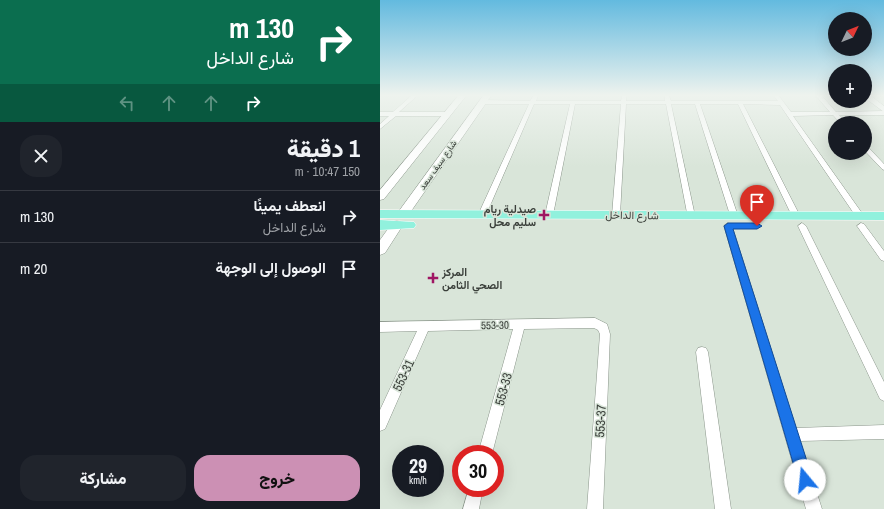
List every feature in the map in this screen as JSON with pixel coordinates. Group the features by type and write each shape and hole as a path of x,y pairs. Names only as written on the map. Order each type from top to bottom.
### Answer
{"main road":[{"name":"شارع الداخل","path":"380,214 400,220 860,221 884,216"},
{"name":"شارع الداخل","path":"380,225 400,220 482,215 691,216 731,221"},
{"name":"شارع الداخل","path":"860,221 884,226"}],"street":[{"path":"380,128 388,120"},
{"path":"380,197 442,120"},
{"name":"شارع سيف سعد","path":"380,250 470,120"},
{"path":"482,215 525,120"},
{"path":"549,215 569,120"},
{"path":"616,215 622,120"},
{"path":"672,120 691,216"},
{"path":"702,120 814,509"},
{"path":"748,120 884,395"},
{"path":"793,120 884,258"},
{"path":"872,155 884,168"},
{"name":"553-30","path":"380,326 595,323 603,327 604,334"},
{"name":"553-33","path":"487,445 520,324"},
{"name":"553-31","path":"380,424 425,326"},
{"name":"553-37","path":"595,509 604,334"},
{"path":"702,352 723,509"},
{"path":"792,435 884,432"},
{"path":"471,509 474,497"}],"place":[{"name":"صيدلية ريام سليم محل","path":"544,215"},
{"name":"المركز الصحي الثامن","path":"433,278"}],"route":[{"path":"757,226 728,226 805,480"}]}
